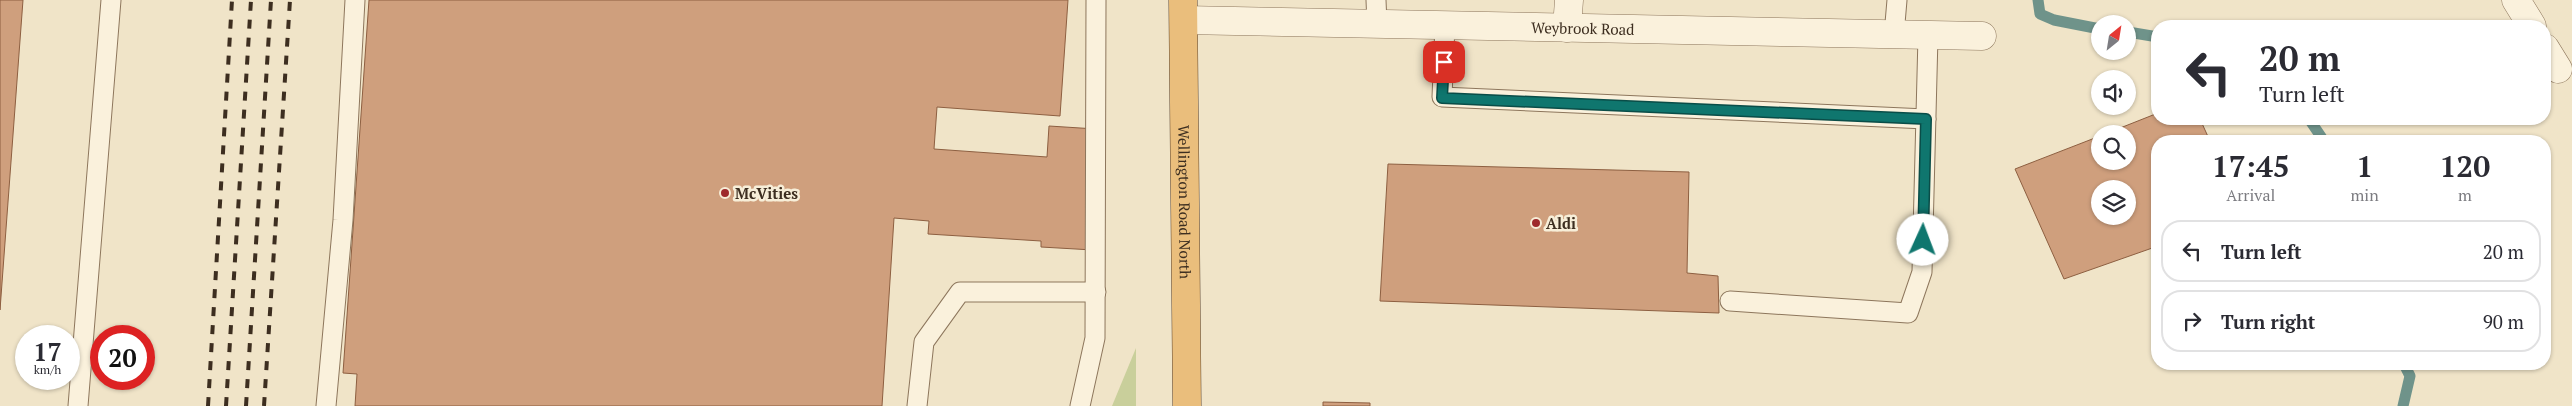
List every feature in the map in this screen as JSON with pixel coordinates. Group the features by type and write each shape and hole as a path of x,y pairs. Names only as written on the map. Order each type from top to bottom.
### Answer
{"highway":[{"name":"Wellington Road North","path":"1183,10 1187,406"}],"street":[{"path":"1567,28 1569,0"},
{"path":"2516,0 2528,20"},
{"name":"Weybrook Road","path":"1183,10 1376,12 1445,26 1982,36"}],"lane":[{"path":"78,406 111,0"},
{"path":"326,406 343,220 355,0"},
{"path":"1080,406 1095,338 1096,0"},
{"path":"1894,35 1897,0"},
{"path":"1445,26 1442,98 1926,119"},
{"path":"1730,301 1908,313 1922,272 1928,36"},
{"path":"917,406 924,342 960,292 1096,292"}],"green space":[{"path":"1136,348 1136,406 1112,406"}],"building":[{"path":"0,0 23,0 0,310"},
{"name":"McVities","path":"369,0 1068,0 1060,116 937,107 934,149 1047,157 1049,126 1096,129 1093,250 1041,247 1041,241 928,234 929,221 894,218 882,406 355,406 357,374 343,373"},
{"path":"2151,116 2151,125 2203,125 2207,135 2151,135 2151,248 2064,279 2015,169 2091,139 2091,170 2136,170 2136,125 2128,125"},
{"name":"Aldi","path":"1388,164 1689,172 1687,273 1718,276 1719,313 1380,301"},
{"path":"1323,402 1370,403 1370,406 1323,406"}],"waterway":[{"path":"2038,0 2040,14 2054,20 2091,27"},
{"path":"2136,33 2151,36"},
{"path":"2313,125 2320,135"},
{"path":"2403,406 2410,376 2407,370"}],"railway":[{"path":"208,406 232,0"},
{"path":"226,406 251,0"},
{"path":"246,406 271,0"},
{"path":"264,406 290,0"}],"place":[{"name":"McVities","path":"725,193"},
{"name":"Aldi","path":"1536,223"}],"route":[{"path":"1444,62 1442,98 1926,119 1923,240"}]}
